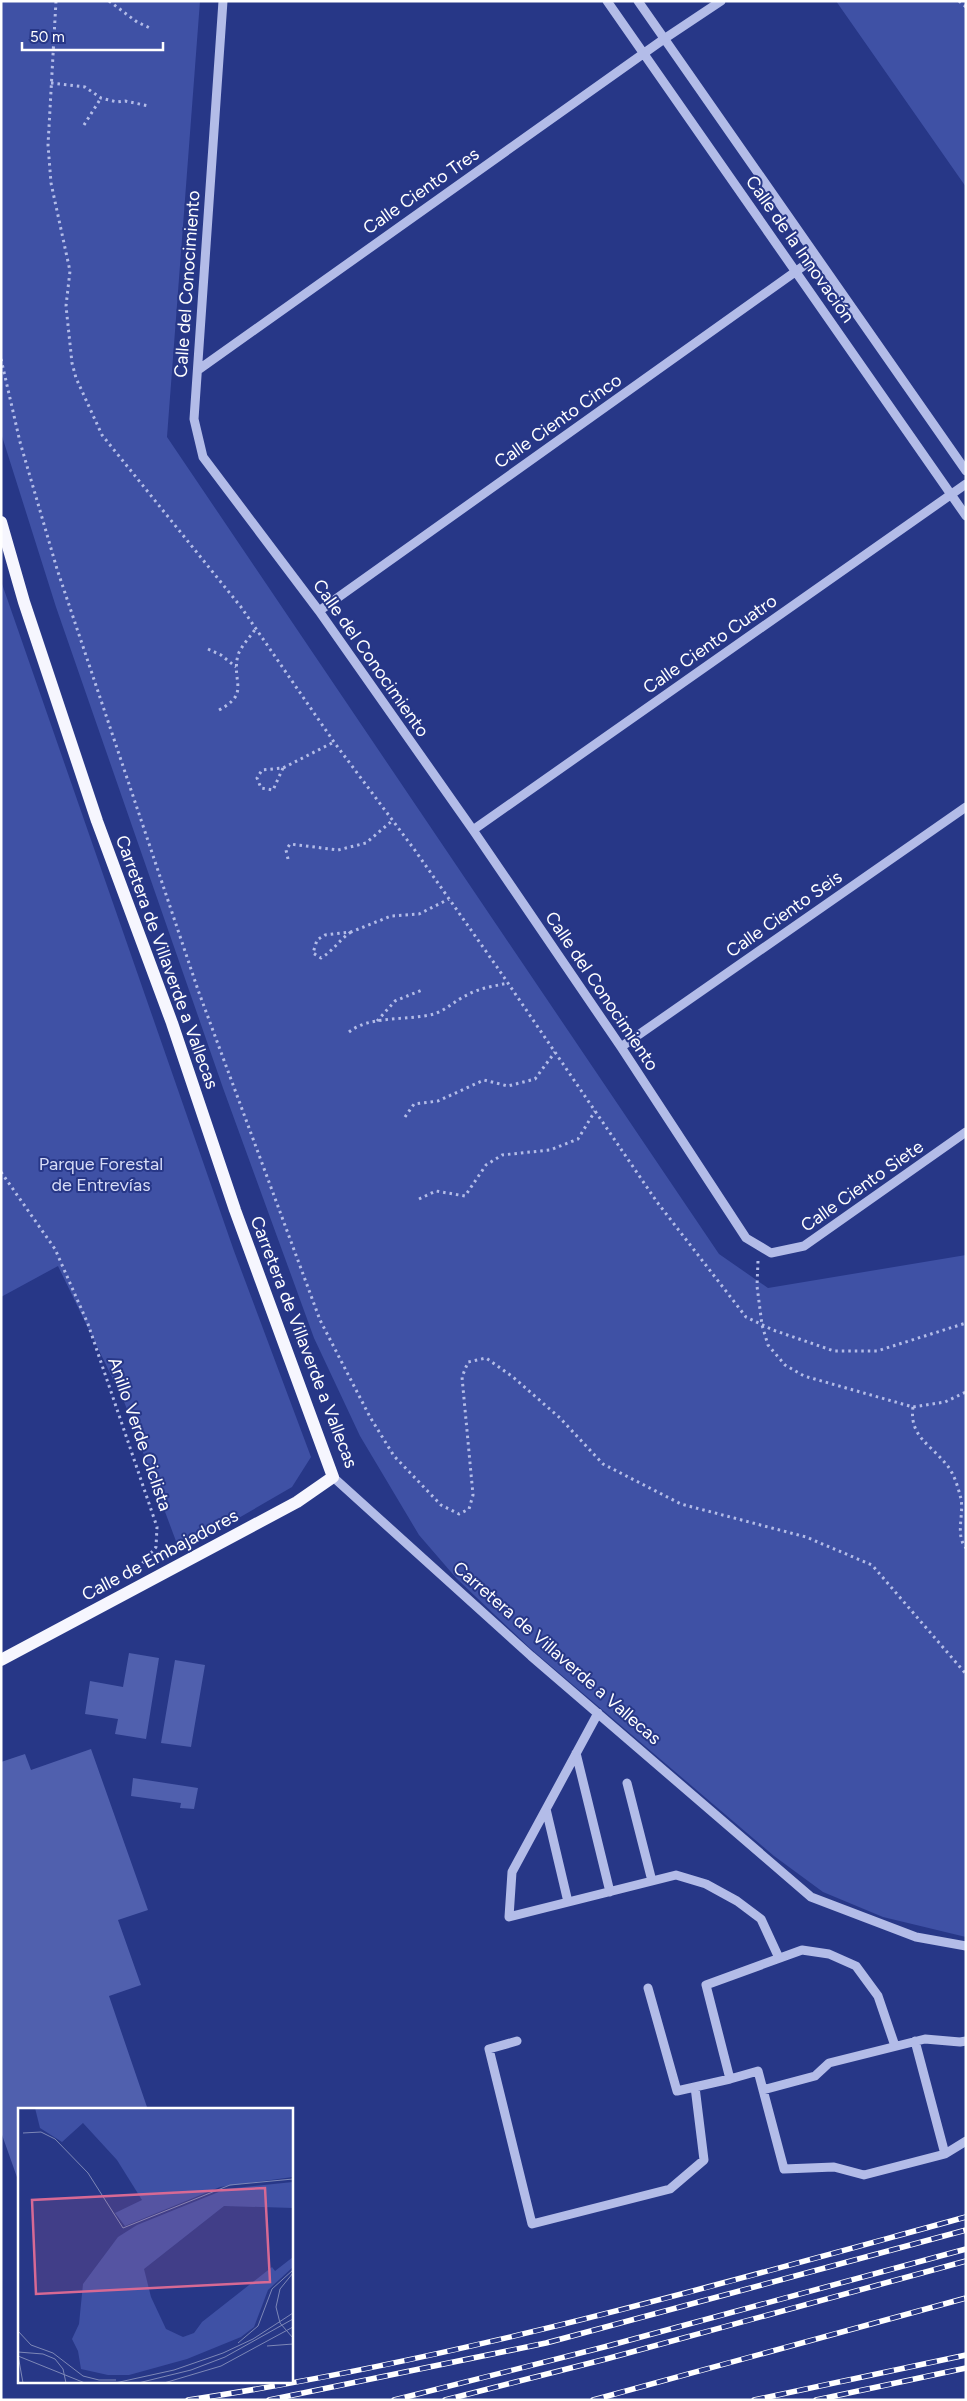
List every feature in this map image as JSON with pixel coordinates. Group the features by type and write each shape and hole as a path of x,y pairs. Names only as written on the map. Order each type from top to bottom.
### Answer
{"main road":[{"name":"Carretera de Villaverde a Vallecas","path":"1,522 24,602 97,820 172,1022 235,1210 333,1477"},
{"name":"Calle de Embajadores","path":"1,1660 297,1502 333,1477"}],"street":[{"name":"Calle del Conocimiento","path":"223,1 194,419 203,457 319,611 473,830 621,1048 746,1238 771,1253"},
{"name":"Calle de la Innovación","path":"607,1 966,516"},
{"name":"Calle de la Innovación","path":"638,1 966,471"},
{"name":"Calle Ciento Tres","path":"198,370 664,39 721,1"},
{"name":"Calle Ciento Cinco","path":"319,611 816,257"},
{"name":"Calle Ciento Cuatro","path":"473,830 966,484"},
{"name":"Calle Ciento Seis","path":"621,1048 966,807"},
{"name":"Calle Ciento Siete","path":"771,1253 804,1246 966,1132"},
{"name":"Carretera de Villaverde a Vallecas","path":"333,1477 531,1656 811,1898 916,1938 966,1946"},
{"path":"598,1713 512,1872 509,1917 676,1875 706,1884 737,1901 761,1919 779,1958"},
{"path":"576,1754 610,1892"},
{"path":"627,1783 652,1881"},
{"path":"546,1809 568,1902"},
{"path":"730,2078 706,1985 802,1950 829,1954 856,1966 878,1996 895,2046"},
{"path":"648,1988 677,2091 758,2071 784,2169 834,2168 864,2175 945,2154 966,2141"},
{"path":"763,2090 815,2076 829,2063 895,2046 925,2039 966,2041"},
{"path":"516,2041 489,2049 532,2224 670,2189 704,2160 695,2086"},
{"path":"915,2042 945,2154"}],"path":[{"path":"56,1 48,145 50,173 70,271 66,306 72,363 76,378 102,435 256,628 334,742 393,820 508,983 657,1202 746,1317 762,1325 834,1352 877,1351 966,1323"},
{"path":"109,1 137,22 152,30"},
{"path":"960,1 966,7"},
{"path":"51,83 85,87 101,98 149,106"},
{"path":"84,125 101,98"},
{"path":"1,359 20,442 57,569 198,990 320,1320 370,1417 394,1456 440,1505 459,1514 470,1509 473,1495 462,1377 468,1362 486,1358 513,1377 560,1418 603,1464 681,1504 806,1537 872,1565 966,1674"},
{"path":"219,710 233,703 238,692 237,668 239,653 256,628"},
{"path":"208,649 221,655 237,668"},
{"path":"283,768 273,790 261,788 257,778 262,770 283,768 334,742"},
{"path":"288,859 286,850 290,844 338,850 366,843 393,820"},
{"path":"351,932 325,935 318,940 313,953 321,958 328,954 338,940 351,932 391,916 419,914 449,899"},
{"path":"349,1032 358,1025 406,1020 436,1013 469,994 508,983"},
{"path":"376,1022 396,1001 422,990"},
{"path":"405,1117 414,1104 438,1101 484,1080 508,1086 535,1079 554,1052"},
{"path":"419,1199 436,1191 465,1196 486,1165 502,1155 550,1150 578,1140 595,1111"},
{"name":"Anillo Verde Ciclista","path":"1,1172 55,1249 88,1324 157,1526 156,1547 142,1565 134,1570"},
{"path":"759,1246 757,1286 762,1325 768,1345 785,1365 804,1376 913,1407 945,1402 966,1392"},
{"path":"913,1407 912,1417 921,1440 946,1464 954,1477 961,1501 960,1532 966,1548"}],"green space":[{"path":"1,1 200,1 167,437 719,1254 768,1288 966,1255 966,1937 883,1917 823,1892 774,1856 531,1649 457,1579 419,1535 360,1436 314,1338 223,1088 56,607 1,433"},
{"path":"836,1 966,1 966,187"},
{"name":"Parque Forestal de Entrevías","path":"1,581 234,1251 311,1457 292,1487 180,1552 125,1404 58,1266 1,1297"}],"building":[{"path":"129,1653 159,1658 146,1739 115,1734 118,1719 85,1714 90,1681 123,1687"},
{"path":"175,1660 205,1665 191,1747 161,1743"},
{"path":"91,1749 148,1910 118,1920 141,1985 109,1996 147,2108 18,2108 18,2180 1,2132 1,1762 25,1754 31,1770"},
{"path":"133,1778 198,1788 194,1809 180,1808 181,1803 131,1796"}],"railway":[{"path":"292,2383 385,2365 580,2320 966,2217"},
{"path":"269,2400 546,2343 966,2230"},
{"path":"394,2400 604,2347 966,2249"},
{"path":"445,2400 606,2359 966,2261"},
{"path":"593,2400 966,2298"},
{"path":"754,2400 966,2355"},
{"path":"816,2400 966,2368"},
{"path":"188,2400 287,2384"}]}
